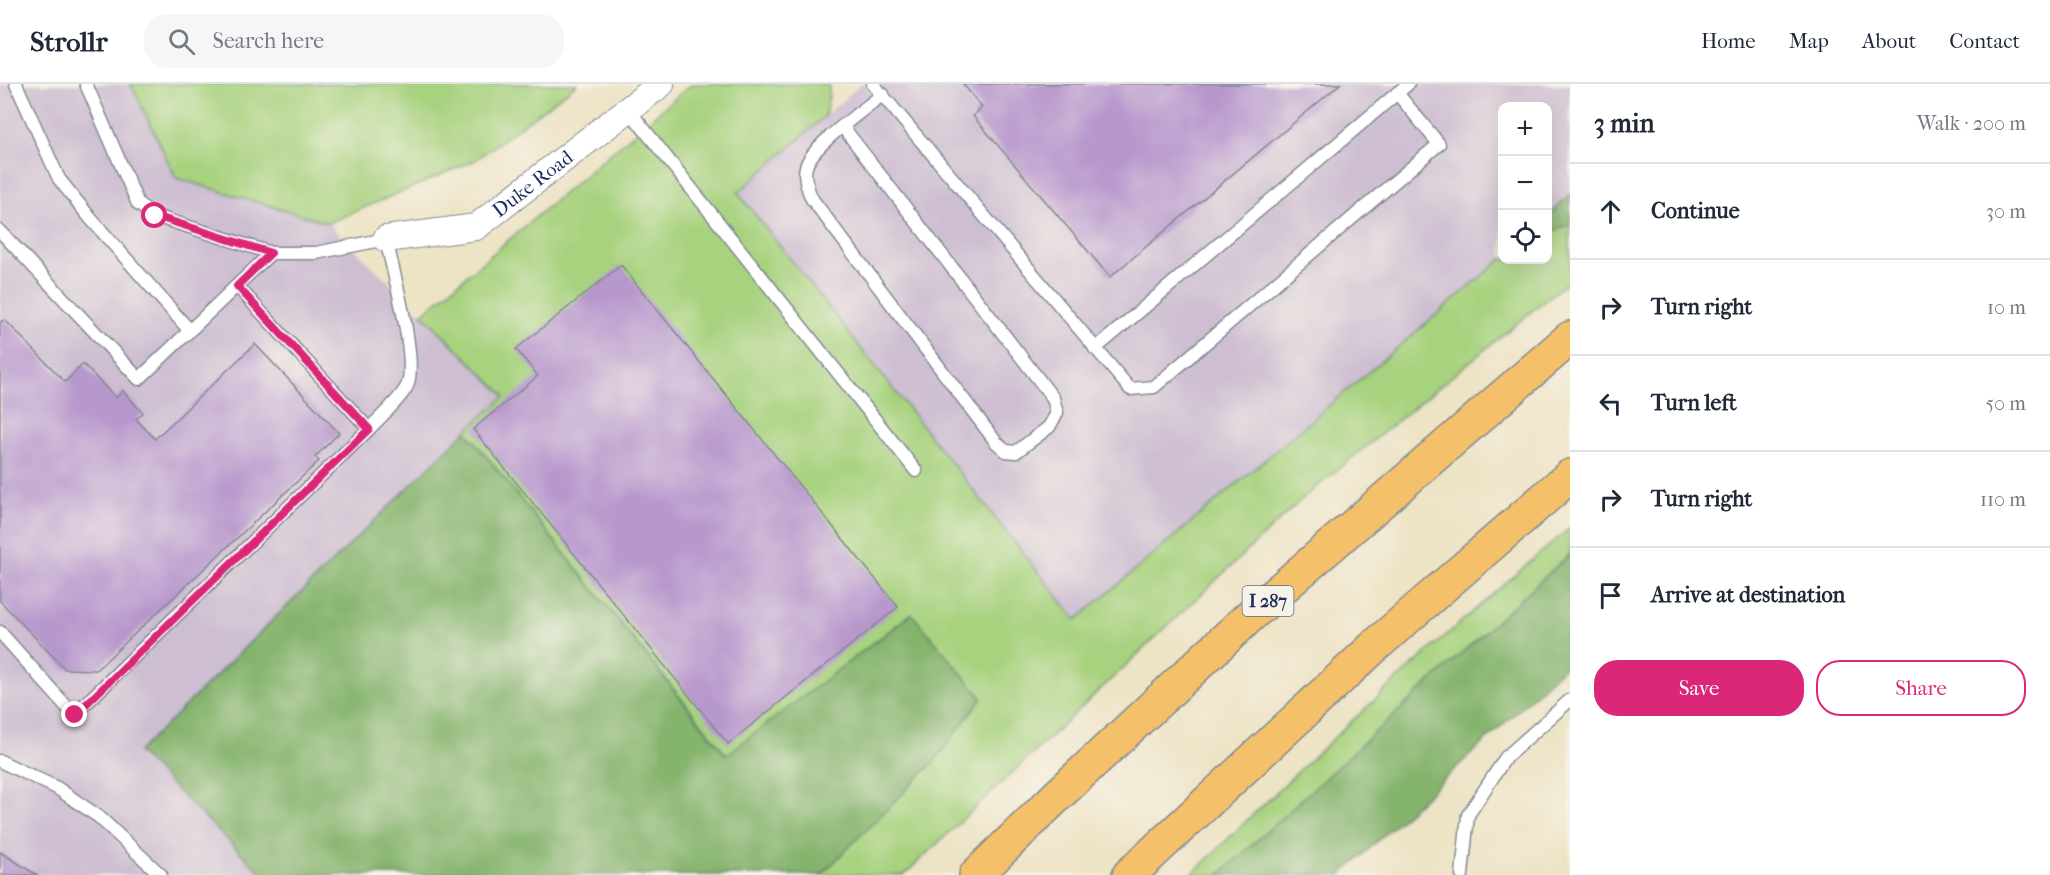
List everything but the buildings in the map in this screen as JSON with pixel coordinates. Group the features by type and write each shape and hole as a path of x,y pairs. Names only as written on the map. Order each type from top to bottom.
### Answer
{"highway":[{"name":"I 287","path":"976,875 1251,615 1570,338"},
{"path":"1129,875 1376,645 1570,477"}],"street":[{"name":"Duke Road","path":"386,239 476,227 661,84"}],"lane":[{"path":"16,84 59,179 190,331"},
{"path":"0,632 75,715 369,429 407,387 411,367 410,343 386,239 316,253 271,253 155,216 138,204 86,84"},
{"path":"873,84 1130,389 1154,387 1439,144 1397,93"},
{"path":"1095,349 1408,84"},
{"path":"843,127 1053,398 1057,413 1049,427 1016,452 1006,451 996,442 812,199 805,169 813,152 843,127 883,94"},
{"path":"628,110 916,471"},
{"path":"0,231 139,380 271,253"},
{"path":"237,286 369,429"},
{"path":"1462,875 1468,815 1506,757 1570,700"},
{"path":"0,761 57,788 99,817 161,875"}],"shaded area":[{"path":"0,84 131,84 176,178 328,223 505,396 466,431 138,752 263,875 0,875"},
{"path":"861,84 1570,84 1570,194 1552,213 1552,102 1498,102 1498,262 1076,620 737,193"}],"green space":[{"path":"131,84 577,84 474,161 328,223 176,178"},
{"path":"692,84 829,84 825,116 738,193 1076,620 1498,262 1552,264 1552,231 1570,224 1570,280 1303,498 904,875 821,875 933,763 982,698 911,614 727,755 466,431 505,396 422,314"},
{"path":"1570,194 1570,224 1552,231 1552,213"},
{"path":"466,431 726,755 912,614 982,698 933,763 821,875 263,875 138,752"},
{"path":"1570,528 1570,554 1219,875 1191,875 1377,698"},
{"path":"1570,554 1570,662 1341,875 1219,875"}],"route":[{"path":"75,715 369,429 237,286 271,253 155,216"}]}
